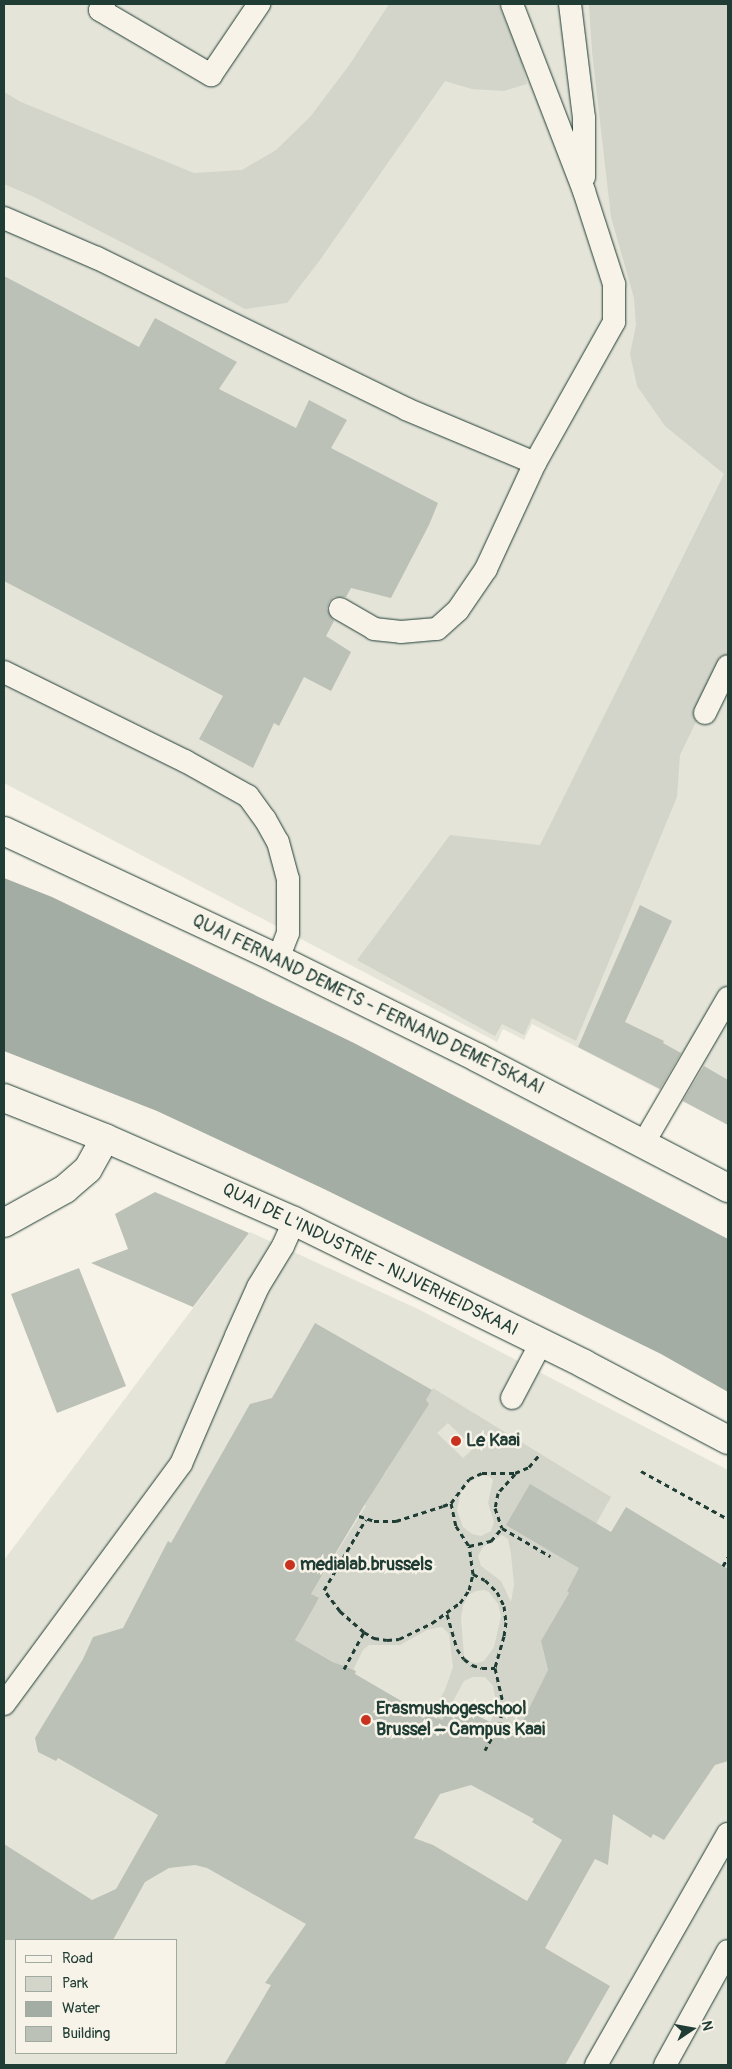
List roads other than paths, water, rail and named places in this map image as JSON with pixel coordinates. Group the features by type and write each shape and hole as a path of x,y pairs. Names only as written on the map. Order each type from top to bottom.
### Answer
{"street":[{"name":"QUAI FERNAND DEMETS - FERNAND DEMETSKAAI","path":"4,831 278,959 478,1058 728,1188"},
{"name":"QUAI DE L'INDUSTRIE - NIJVERHEIDSKAAI","path":"4,1098 105,1138 294,1221 541,1343 728,1440"},
{"path":"4,1223 65,1189 88,1169 105,1138"}],"lane":[{"path":"104,4 100,10 211,75 259,4"},
{"path":"340,609 374,629 400,632 437,629 458,610 486,569 535,463 614,322 614,284 584,191 512,4"},
{"path":"570,4 584,118 584,191"},
{"path":"4,218 97,258 406,409 535,463"},
{"path":"705,713 728,666"},
{"path":"4,672 185,761 248,796 265,819 278,842 288,879 288,933 278,959"},
{"path":"643,1144 728,998"},
{"path":"4,1704 181,1464 258,1287 283,1246 294,1221"},
{"path":"512,1398 541,1343"},
{"path":"596,2065 728,1834"},
{"path":"667,2062 728,1951"}],"water":[{"path":"4,878 52,897 354,1043 728,1239 728,1392 661,1354 324,1189 157,1111 4,1051"}],"place":[{"name":"Le Kaai","path":"456,1441"},
{"name":"medialab.brussels","path":"290,1565"},
{"name":"Erasmushogeschool Brussel – Campus Kaai","path":"366,1720"}]}
